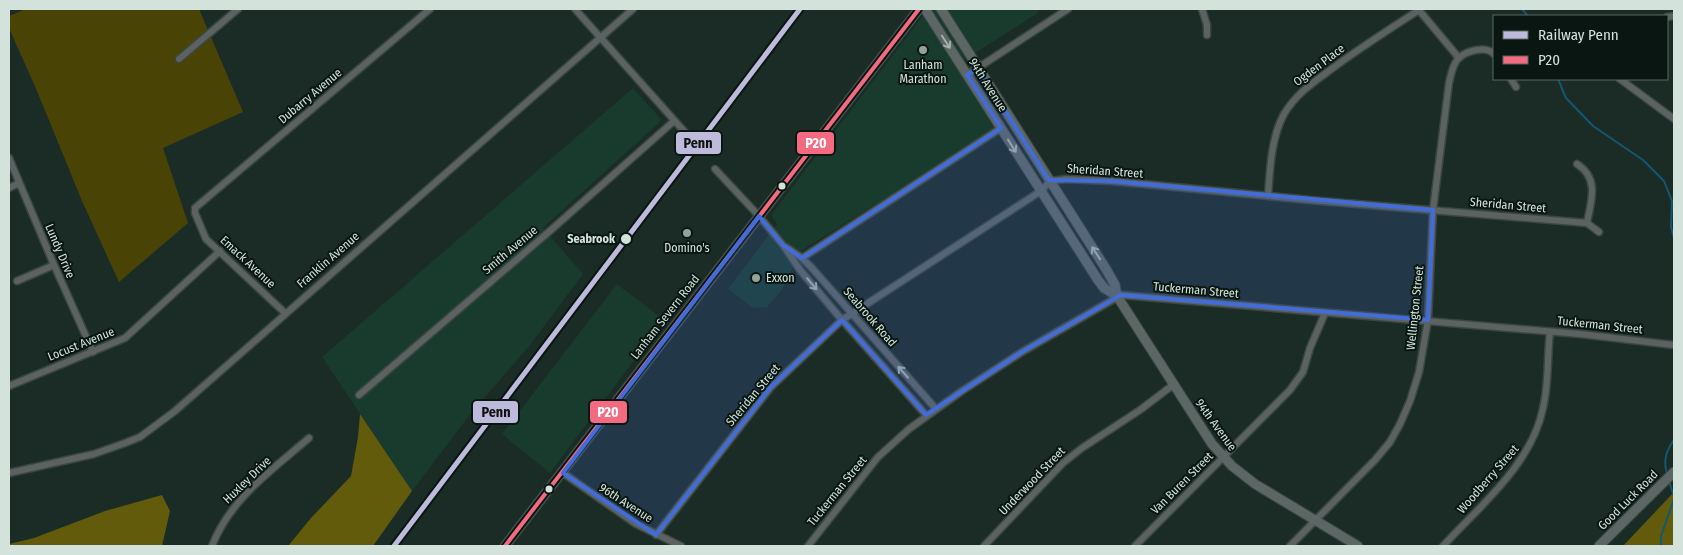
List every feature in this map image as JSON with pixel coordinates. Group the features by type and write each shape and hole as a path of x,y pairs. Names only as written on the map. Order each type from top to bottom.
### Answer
{"street":[{"path":"179,59 238,9"},
{"name":"Dubarry Avenue","path":"204,200 430,9"},
{"path":"575,9 691,139"},
{"name":"Franklin Avenue","path":"9,473 94,454 140,437 174,411 633,9"},
{"name":"Lanham Severn Road","path":"505,546 919,9"},
{"name":"94th Avenue","path":"925,9 1098,280 1104,288 1117,296"},
{"name":"94th Avenue","path":"941,9 1113,281 1117,296 1173,385 1203,431 1223,457 1255,484 1358,546"},
{"path":"967,75 1068,9"},
{"path":"1202,9 1207,25 1207,35"},
{"path":"1418,9 1459,58 1482,49 1489,50 1493,53"},
{"name":"Ogden Place","path":"1268,196 1273,146 1278,126 1293,101 1318,78 1418,9"},
{"name":"Wellington Street","path":"1290,546 1375,460 1390,442 1415,388 1428,320 1433,210 1449,83 1452,71 1459,58"},
{"path":"1512,80 1516,87"},
{"path":"1621,80 1674,119"},
{"name":"Smith Avenue","path":"359,395 551,230 674,121"},
{"path":"802,258 1001,128"},
{"name":"Lundy Drive","path":"9,158 93,352"},
{"path":"1577,164 1586,170 1592,185 1592,198 1587,223"},
{"name":"Seabrook Road","path":"715,169 759,216 783,245 800,270 926,415"},
{"name":"Sheridan Street","path":"656,535 771,387 842,320 1041,191 1050,181 1066,179 1112,181 1587,223 1600,232"},
{"path":"9,188 19,183"},
{"name":"Emack Avenue","path":"204,200 195,208 195,213 206,239 285,313"},
{"name":"Seabrook Road","path":"783,245 802,258 936,409"},
{"name":"Locust Avenue","path":"9,386 122,340 220,251"},
{"path":"17,281 54,265"},
{"name":"Tuckerman Street","path":"808,546 878,457 926,415 1022,352 1117,296 1124,295 1428,320 1674,345"},
{"name":"Van Buren Street","path":"1135,546 1290,390 1301,376 1310,348 1325,313"},
{"name":"Woodberry Street","path":"1443,546 1507,477 1528,450 1543,409 1550,332"},
{"name":"Underwood Street","path":"984,546 1063,463 1173,385"},
{"name":"Huxley Drive","path":"212,546 217,533 230,512 244,495 309,438"},
{"name":"Good Luck Road","path":"1599,546 1674,472"},
{"name":"96th Avenue","path":"563,473 615,510 656,535 681,546"}],"highlighted area":[{"path":"978,68 1049,180 1112,181 1433,210 1428,320 1121,295 1022,352 926,415 842,320 771,387 656,535 563,473 759,216 783,245 802,258 1001,128 967,75"}],"shaded area":[{"path":"26,9 199,9 243,112 163,148 188,223 119,282 82,201 9,28 9,16"},
{"path":"928,9 1036,9 1038,13 956,65 996,129 801,251 781,291 767,307 753,308 728,289 777,224 771,215"},
{"path":"633,88 662,120 543,228 583,274 530,345 468,417 412,491 322,357"},
{"path":"617,284 664,320 550,473 502,434"},
{"path":"360,414 412,491 373,546 288,546 311,518 351,476"},
{"path":"1674,492 1674,546 1623,546"},
{"path":"162,495 170,511 162,546 9,546 9,544 34,538 105,511"}],"waterway":[{"path":"1522,9 1527,15"},
{"path":"1558,80 1566,98 1593,126 1643,160 1664,181 1672,201 1671,227 1674,238"},
{"path":"1667,474 1666,456 1674,440"},
{"path":"1669,481 1674,497"},
{"path":"1661,546 1661,536 1674,499"}],"rail line":[{"name":"Penn","path":"394,546 800,9"}],"transit line":[{"name":"P20","path":"505,546 919,9"}],"place":[{"name":"Lanham Marathon","path":"923,50"},
{"name":"Domino's","path":"687,233"},
{"name":"Seabrook","path":"626,239"},
{"name":"Exxon","path":"756,278"}]}
